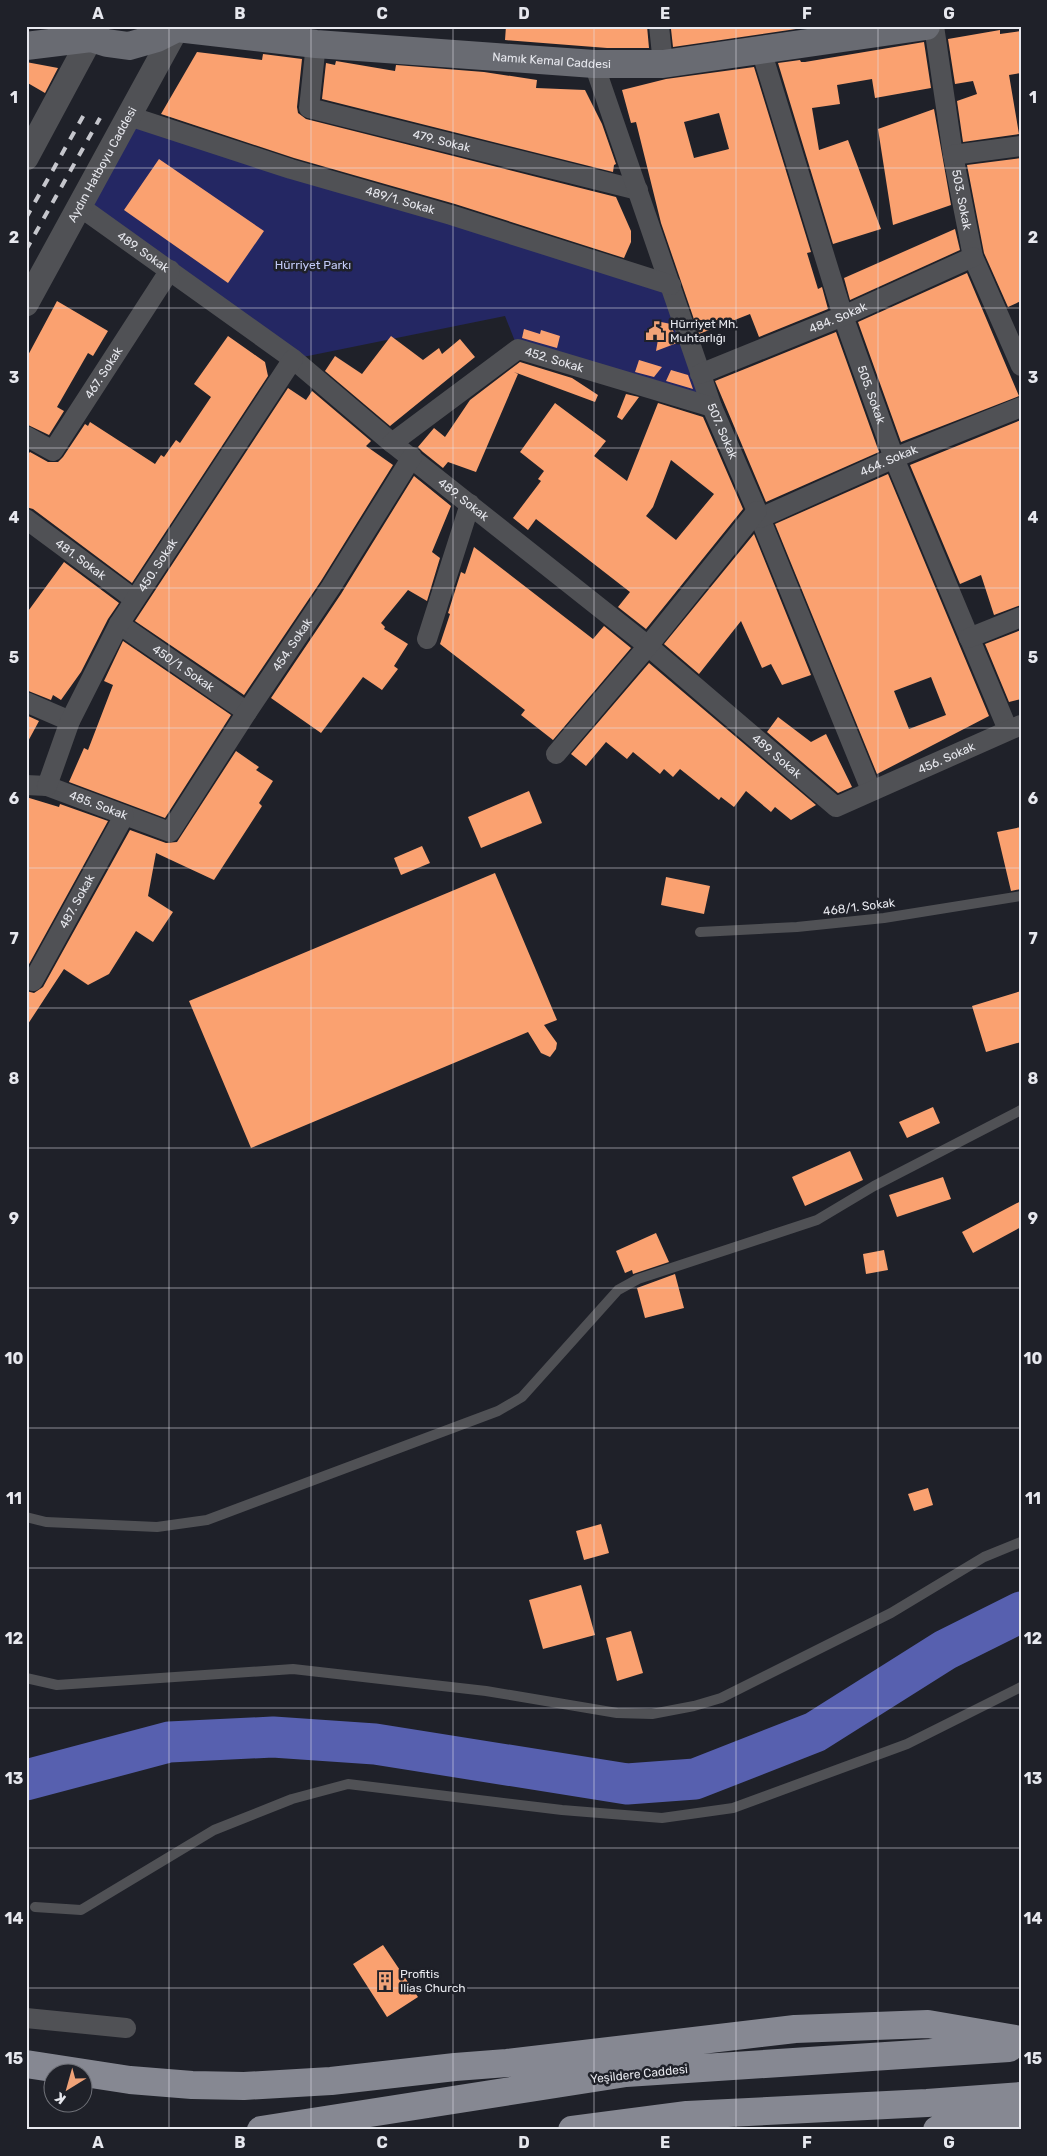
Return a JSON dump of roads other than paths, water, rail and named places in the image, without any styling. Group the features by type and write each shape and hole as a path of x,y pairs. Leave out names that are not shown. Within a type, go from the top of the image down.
{"highway":[{"path":"26,2064 130,2080 192,2085 244,2086 331,2082 804,2029 928,2024 1021,2040"},
{"name":"Yeşildere Caddesi","path":"261,2130 626,2073 1021,2048"},
{"path":"572,2130 687,2115 927,2103 1021,2096"},
{"path":"937,2130 1015,2123"}],"main road":[{"name":"Namık Kemal Caddesi","path":"176,27 316,44 594,64 663,64 926,26"},
{"path":"26,46 98,30 107,43 129,46 157,38 176,27"}],"street":[{"path":"660,26 663,64"},
{"name":"503. Sokak","path":"934,26 953,155 973,257 1021,366"},
{"name":"Aydın Hatboyu Caddesi","path":"26,304 176,27"},
{"path":"26,158 98,30"},
{"name":"479. Sokak","path":"316,44 309,108 638,190"},
{"name":"505. Sokak","path":"761,50 843,316 894,458 969,638 1014,727"},
{"name":"507. Sokak","path":"594,64 712,407 871,790"},
{"name":"489/1. Sokak","path":"129,116 291,169 451,215 671,285"},
{"path":"953,155 1021,146"},
{"name":"489. Sokak","path":"79,206 293,359 392,443 648,646 836,807"},
{"name":"484. Sokak","path":"700,374 843,316 973,257"},
{"name":"467. Sokak","path":"26,436 53,451 170,270"},
{"name":"452. Sokak","path":"392,443 518,349 712,407"},
{"name":"450. Sokak","path":"47,786 70,721 119,624 293,359"},
{"name":"464. Sokak","path":"758,514 1021,407"},
{"name":"454. Sokak","path":"170,832 246,712 331,588 412,457"},
{"path":"427,639 470,504"},
{"path":"556,754 758,514"},
{"name":"481. Sokak","path":"26,519 134,599"},
{"path":"969,638 1021,617"},
{"name":"450/1. Sokak","path":"119,624 246,712"},
{"path":"26,702 70,721"},
{"name":"456. Sokak","path":"836,807 1014,727"},
{"name":"485. Sokak","path":"26,785 47,786 170,832"},
{"name":"487. Sokak","path":"26,977 33,981 124,816"},
{"path":"26,2018 126,2028"}],"lane":[{"name":"468/1. Sokak","path":"700,932 797,927 884,918 1021,896"},
{"path":"26,1517 46,1522 157,1527 207,1520 498,1411 522,1397 618,1290 638,1279 817,1220 874,1186 1021,1110"},
{"path":"26,1678 57,1685 293,1669 486,1691 617,1713 652,1714 694,1706 720,1698 891,1613 984,1557 1021,1542"},
{"path":"35,1907 81,1910 214,1830 292,1800 348,1784 562,1810 662,1818 733,1808 907,1744 1021,1687"}],"waterway":[{"path":"26,1780 169,1742 273,1737 375,1744 627,1784 695,1779 815,1732 945,1650 1021,1612"}],"railway":[{"path":"26,218 86,111"},
{"path":"26,250 100,118"}],"place":[{"name":"Hürriyet Mh. Muhtarlığı","path":"655,331"},
{"name":"Profitis Ilias Church","path":"385,1981"}],"park label":[{"name":"Hürriyet Parkı","path":"313,265"}]}
